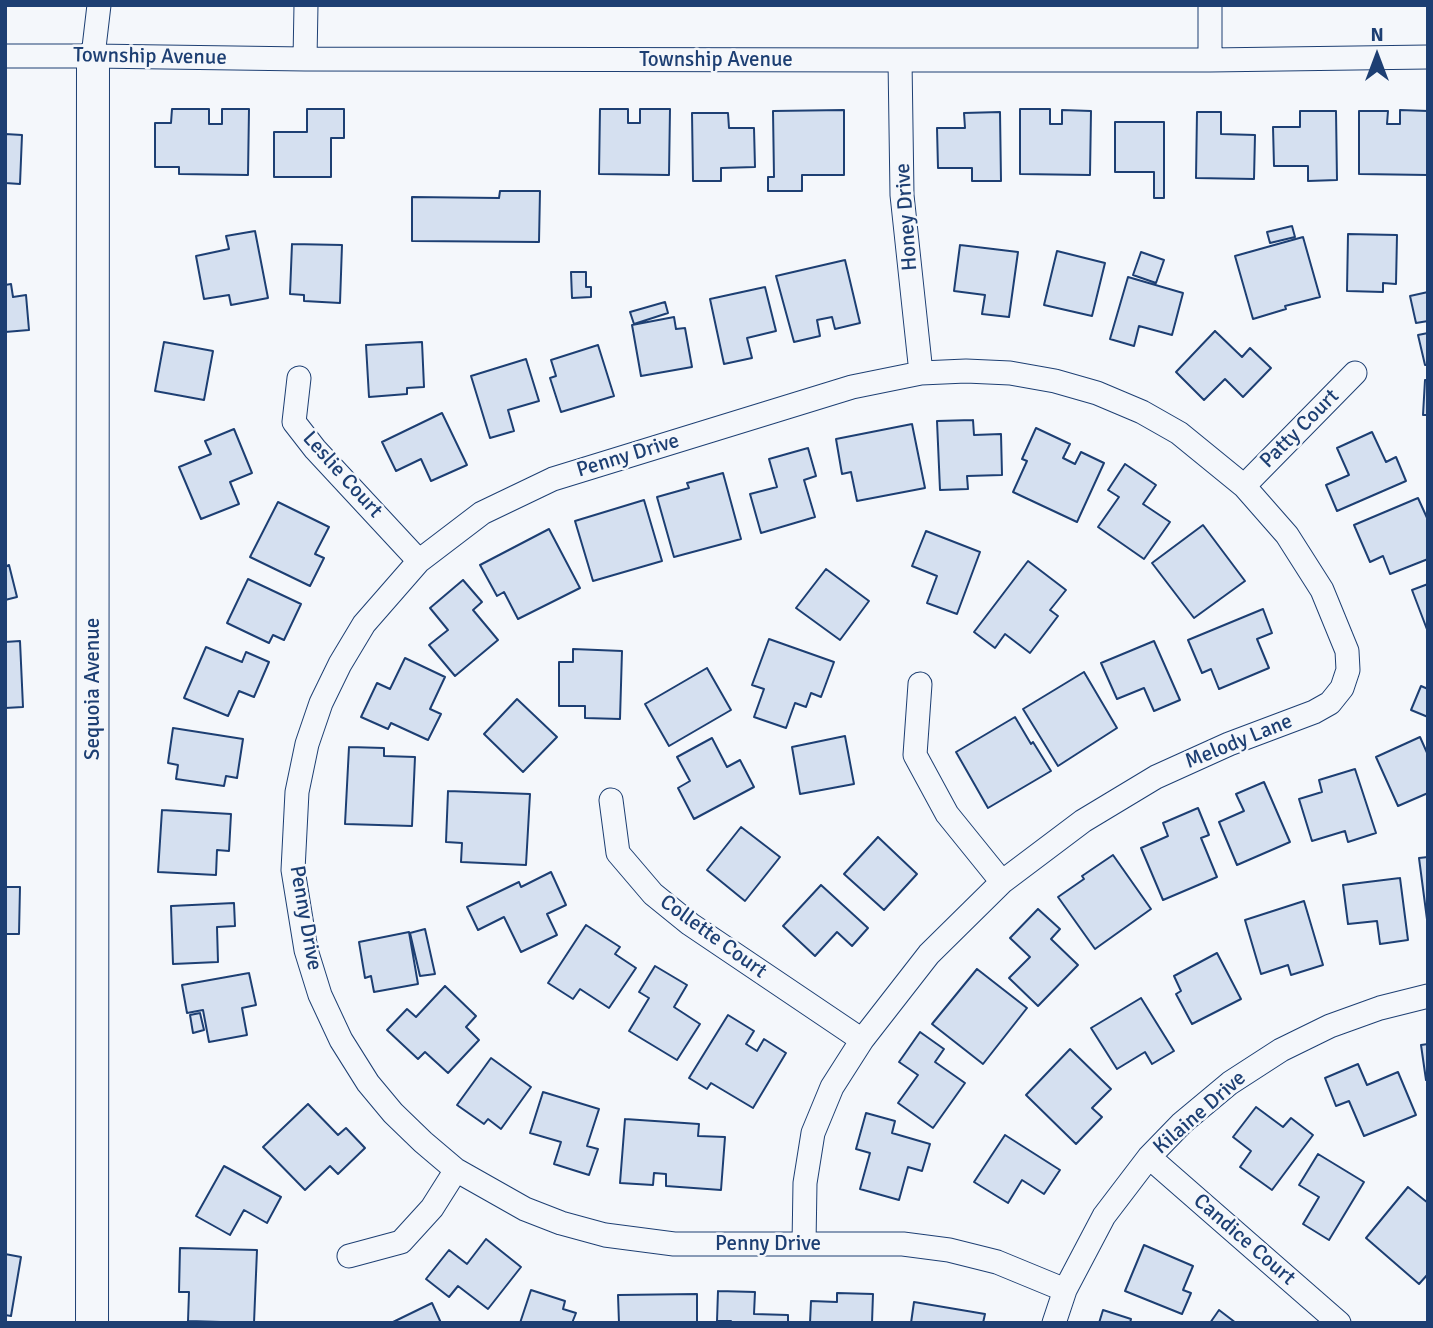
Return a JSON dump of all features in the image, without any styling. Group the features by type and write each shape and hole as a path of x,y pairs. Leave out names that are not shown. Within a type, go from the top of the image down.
{"street":[{"path":"93,56 99,5"},
{"path":"305,59 306,5"},
{"path":"1210,5 1210,60"},
{"name":"Township Avenue","path":"5,56 900,60 1428,57"},
{"name":"Sequoia Avenue","path":"92,1323 93,56"},
{"name":"Honey Drive","path":"900,60 902,195 921,373"},
{"name":"Melody Lane","path":"804,1244 805,1183 813,1133 832,1087 862,1040 929,954 1002,882 1083,821 1156,777 1330,703 1342,688 1348,670 1347,651 1322,590 1287,535 1244,486 1179,433 1142,412 1097,393 1055,381 1010,373 921,373"},
{"name":"Penny Drive","path":"921,373 852,387 554,479 482,513 419,561 364,624 321,703 307,744 297,792 293,870 306,950 320,995 341,1040 369,1083 393,1113 456,1170 525,1209 561,1223 605,1235 674,1244 903,1244 949,1250 997,1262 1065,1290"},
{"name":"Patty Court","path":"1244,486 1356,373"},
{"name":"Leslie Court","path":"299,378 294,422 315,449 419,561"},
{"path":"920,684 915,755 947,814 1002,882"},
{"name":"Collette Court","path":"611,800 618,853 653,894 690,923 862,1040"},
{"name":"Kilaine Drive","path":"1054,1323 1065,1290 1104,1216 1149,1157 1182,1123 1230,1083 1281,1050 1343,1021 1428,996"},
{"name":"Candice Court","path":"1149,1157 1339,1323"},
{"path":"349,1256 401,1242 432,1208 456,1170"}],"building":[{"path":"172,109 209,109 209,124 222,124 222,109 249,109 248,175 179,174 179,167 155,167 155,123 171,123"},
{"path":"307,109 344,109 344,138 331,138 331,177 274,177 274,132 307,132"},
{"path":"600,109 628,109 628,123 640,123 640,109 670,109 669,175 599,174"},
{"path":"1020,109 1050,109 1050,124 1062,124 1062,110 1091,111 1090,175 1020,174"},
{"path":"844,110 844,175 802,175 802,191 768,191 768,177 774,177 773,111"},
{"path":"1400,110 1428,111 1428,175 1359,174 1359,111 1388,111 1387,124 1400,124"},
{"path":"1300,111 1336,111 1337,180 1308,181 1308,166 1274,166 1273,127 1300,127"},
{"path":"1000,112 1001,181 972,181 972,168 938,168 937,128 965,128 964,113"},
{"path":"1197,112 1221,112 1221,134 1255,135 1254,179 1196,178"},
{"path":"692,113 728,113 729,128 754,128 755,167 721,168 721,181 693,181"},
{"path":"1115,122 1164,122 1164,198 1154,198 1154,172 1115,172"},
{"path":"5,134 22,135 20,184 5,183"},
{"path":"500,191 540,191 539,242 412,241 412,197 499,198"},
{"path":"1292,226 1295,237 1270,243 1267,232"},
{"path":"255,231 268,298 231,305 229,295 204,299 196,256 229,249 226,236"},
{"path":"1348,234 1397,235 1396,284 1383,283 1383,292 1347,291"},
{"path":"1303,237 1320,297 1285,306 1286,309 1253,319 1235,256"},
{"path":"292,244 342,245 340,303 304,301 304,295 290,294"},
{"path":"960,245 1018,252 1009,317 982,314 985,295 954,291"},
{"path":"1057,251 1105,263 1092,316 1044,305"},
{"path":"1141,252 1164,260 1156,283 1133,275"},
{"path":"845,260 860,323 835,329 832,317 817,320 820,336 794,342 776,276"},
{"path":"571,272 586,272 586,287 591,287 591,297 572,298"},
{"path":"1128,277 1183,293 1172,335 1139,326 1134,346 1110,339"},
{"path":"11,284 13,297 26,295 29,330 5,332 5,285"},
{"path":"765,287 776,331 747,338 752,358 724,364 710,299"},
{"path":"1428,292 1428,321 1416,323 1410,296"},
{"path":"665,302 668,313 634,324 630,312"},
{"path":"674,317 676,329 685,328 692,367 641,376 632,325"},
{"path":"1215,331 1242,357 1250,348 1271,368 1243,397 1225,379 1204,400 1176,372"},
{"path":"1428,333 1428,365 1425,365 1418,335"},
{"path":"164,342 213,351 204,400 155,391"},
{"path":"422,342 424,387 407,388 407,394 369,397 366,345"},
{"path":"598,345 614,396 561,412 550,378 556,376 551,360"},
{"path":"526,359 539,401 508,410 514,431 490,438 471,376"},
{"path":"1425,380 1428,380 1428,415 1423,415"},
{"path":"442,413 467,465 431,481 421,459 396,471 382,442"},
{"path":"973,420 974,435 1001,434 1002,475 967,476 968,489 940,490 937,421"},
{"path":"912,424 925,488 857,501 851,472 842,474 836,439"},
{"path":"1036,428 1070,444 1063,458 1075,464 1081,452 1104,463 1077,522 1013,492 1027,461 1022,459"},
{"path":"234,429 252,473 230,482 239,504 201,519 179,467 211,454 205,441"},
{"path":"1372,432 1386,462 1396,457 1406,481 1337,511 1326,485 1349,475 1337,448"},
{"path":"808,448 816,476 804,480 815,517 761,533 750,494 777,487 769,459"},
{"path":"1125,464 1156,485 1143,504 1170,522 1144,559 1098,527 1119,497 1108,490"},
{"path":"723,473 741,539 674,557 657,497 689,488 687,483"},
{"path":"1418,498 1428,520 1428,559 1390,574 1383,556 1370,562 1354,525"},
{"path":"644,500 662,561 593,581 575,521"},
{"path":"278,502 329,527 315,554 324,558 310,586 250,557"},
{"path":"1203,525 1245,581 1194,618 1152,563"},
{"path":"549,529 580,588 518,619 504,592 497,596 480,565"},
{"path":"926,531 980,552 957,614 927,603 937,576 912,566"},
{"path":"1028,561 1066,590 1050,610 1058,616 1030,653 1005,634 995,648 974,632"},
{"path":"9,565 17,597 5,600 5,567"},
{"path":"826,569 869,601 840,640 796,608"},
{"path":"248,579 301,604 284,640 273,635 269,643 227,623"},
{"path":"463,580 482,602 473,610 498,640 455,676 429,645 448,630 430,608"},
{"path":"1428,584 1428,632 1412,590"},
{"path":"1263,609 1272,633 1257,639 1269,668 1219,689 1211,669 1202,673 1188,640"},
{"path":"769,639 834,662 821,697 811,693 806,707 795,703 786,728 754,717 764,689 752,685"},
{"path":"20,641 23,707 5,708 5,642"},
{"path":"1154,641 1180,700 1154,711 1144,688 1117,699 1101,663"},
{"path":"206,647 242,662 246,652 269,662 254,697 239,691 228,716 184,698"},
{"path":"573,649 622,651 620,719 585,718 585,706 559,706 559,662 573,662"},
{"path":"405,658 445,677 430,709 441,714 428,740 391,723 388,729 361,717 377,683 390,689"},
{"path":"707,668 731,710 669,746 645,704"},
{"path":"1084,672 1117,728 1058,766 1023,709"},
{"path":"1421,686 1428,689 1428,717 1411,710"},
{"path":"517,699 557,737 523,772 484,734"},
{"path":"1015,717 1051,771 988,808 956,752"},
{"path":"173,728 243,739 237,778 226,776 224,786 176,779 178,765 168,763"},
{"path":"845,736 854,784 800,794 792,747"},
{"path":"1420,737 1428,755 1428,793 1398,806 1376,757"},
{"path":"712,738 727,767 740,760 754,787 694,819 678,788 690,781 677,757"},
{"path":"349,747 384,748 384,756 415,757 412,826 345,824"},
{"path":"1355,769 1376,833 1348,842 1345,831 1312,841 1299,799 1322,792 1319,780"},
{"path":"1264,782 1290,842 1237,865 1219,822 1244,811 1236,794"},
{"path":"448,791 530,794 526,865 461,862 462,843 446,842"},
{"path":"1198,808 1209,835 1201,838 1217,877 1163,900 1141,848 1168,836 1163,823"},
{"path":"162,810 231,814 229,851 217,850 216,875 158,872"},
{"path":"741,827 780,857 745,901 707,870"},
{"path":"878,837 917,874 884,910 844,874"},
{"path":"1113,855 1151,909 1095,949 1058,897 1084,879 1082,876"},
{"path":"1428,857 1428,927 1419,858"},
{"path":"551,872 566,905 547,914 557,935 521,952 504,917 478,930 467,907 519,882 521,887"},
{"path":"1400,878 1408,940 1380,944 1377,921 1348,924 1343,885"},
{"path":"821,885 868,928 852,946 837,932 815,956 783,926"},
{"path":"5,887 20,887 19,934 5,934"},
{"path":"1304,901 1323,965 1291,975 1288,965 1261,974 1245,920"},
{"path":"234,903 235,926 217,927 218,962 173,964 171,906"},
{"path":"1038,909 1060,929 1051,939 1078,965 1038,1006 1009,978 1030,957 1010,938"},
{"path":"586,925 620,947 615,954 636,968 609,1008 580,989 573,999 548,983"},
{"path":"425,929 435,974 420,976 410,933"},
{"path":"409,932 418,984 374,992 371,976 365,978 359,942"},
{"path":"1217,953 1241,999 1192,1024 1176,994 1181,991 1174,976"},
{"path":"655,966 687,985 674,1007 700,1024 677,1060 629,1031 649,998 639,992"},
{"path":"977,969 1027,1008 983,1064 932,1024"},
{"path":"249,973 256,1005 242,1008 247,1035 209,1042 203,1010 187,1013 182,985"},
{"path":"445,986 476,1016 466,1027 479,1040 448,1073 425,1052 418,1059 387,1030 407,1009 416,1017"},
{"path":"1141,998 1174,1051 1152,1064 1145,1052 1117,1069 1091,1028"},
{"path":"200,1013 204,1030 193,1033 190,1015"},
{"path":"728,1015 754,1031 746,1044 757,1051 764,1039 786,1053 753,1108 711,1083 707,1089 689,1078"},
{"path":"920,1032 944,1049 935,1062 965,1083 933,1128 898,1103 918,1075 899,1062"},
{"path":"1428,1044 1428,1079 1426,1080 1421,1045"},
{"path":"1070,1049 1111,1089 1092,1108 1102,1117 1076,1144 1026,1095"},
{"path":"491,1058 531,1087 501,1129 488,1119 484,1124 457,1105"},
{"path":"1358,1064 1367,1085 1398,1072 1416,1115 1364,1136 1349,1101 1336,1106 1325,1078"},
{"path":"543,1092 599,1109 587,1146 598,1149 589,1175 554,1164 561,1142 530,1133"},
{"path":"308,1104 338,1135 346,1128 365,1148 338,1174 330,1166 305,1190 263,1147"},
{"path":"1256,1107 1283,1127 1291,1118 1313,1135 1272,1190 1240,1167 1251,1151 1233,1137"},
{"path":"866,1113 895,1121 892,1133 930,1144 922,1171 908,1167 899,1200 860,1189 870,1153 856,1149"},
{"path":"625,1119 699,1124 698,1136 725,1137 721,1190 666,1186 666,1174 654,1173 653,1185 620,1183"},
{"path":"1005,1135 1060,1170 1044,1194 1022,1180 1008,1203 974,1182"},
{"path":"1318,1154 1364,1182 1329,1240 1303,1224 1319,1197 1299,1185"},
{"path":"224,1166 281,1197 267,1223 244,1210 230,1235 196,1216"},
{"path":"1408,1187 1428,1203 1428,1274 1419,1284 1366,1238"},
{"path":"486,1239 521,1267 488,1309 458,1286 449,1297 426,1279 449,1250 467,1264"},
{"path":"1144,1245 1193,1266 1183,1290 1191,1293 1182,1314 1125,1291"},
{"path":"180,1248 257,1250 254,1323 188,1321 189,1292 179,1292"},
{"path":"5,1254 21,1257 11,1316 5,1315"},
{"path":"531,1290 565,1301 563,1309 576,1313 572,1323 520,1323"},
{"path":"718,1291 755,1292 754,1314 788,1315 788,1323 717,1321"},
{"path":"837,1293 873,1294 872,1323 810,1323 811,1301 837,1302"},
{"path":"697,1294 697,1323 619,1323 618,1295"},
{"path":"914,1302 985,1314 983,1323 911,1323"},
{"path":"432,1303 441,1323 391,1323"},
{"path":"1103,1310 1131,1319 1130,1323 1099,1323"},
{"path":"1219,1310 1236,1323 1210,1323"}]}
